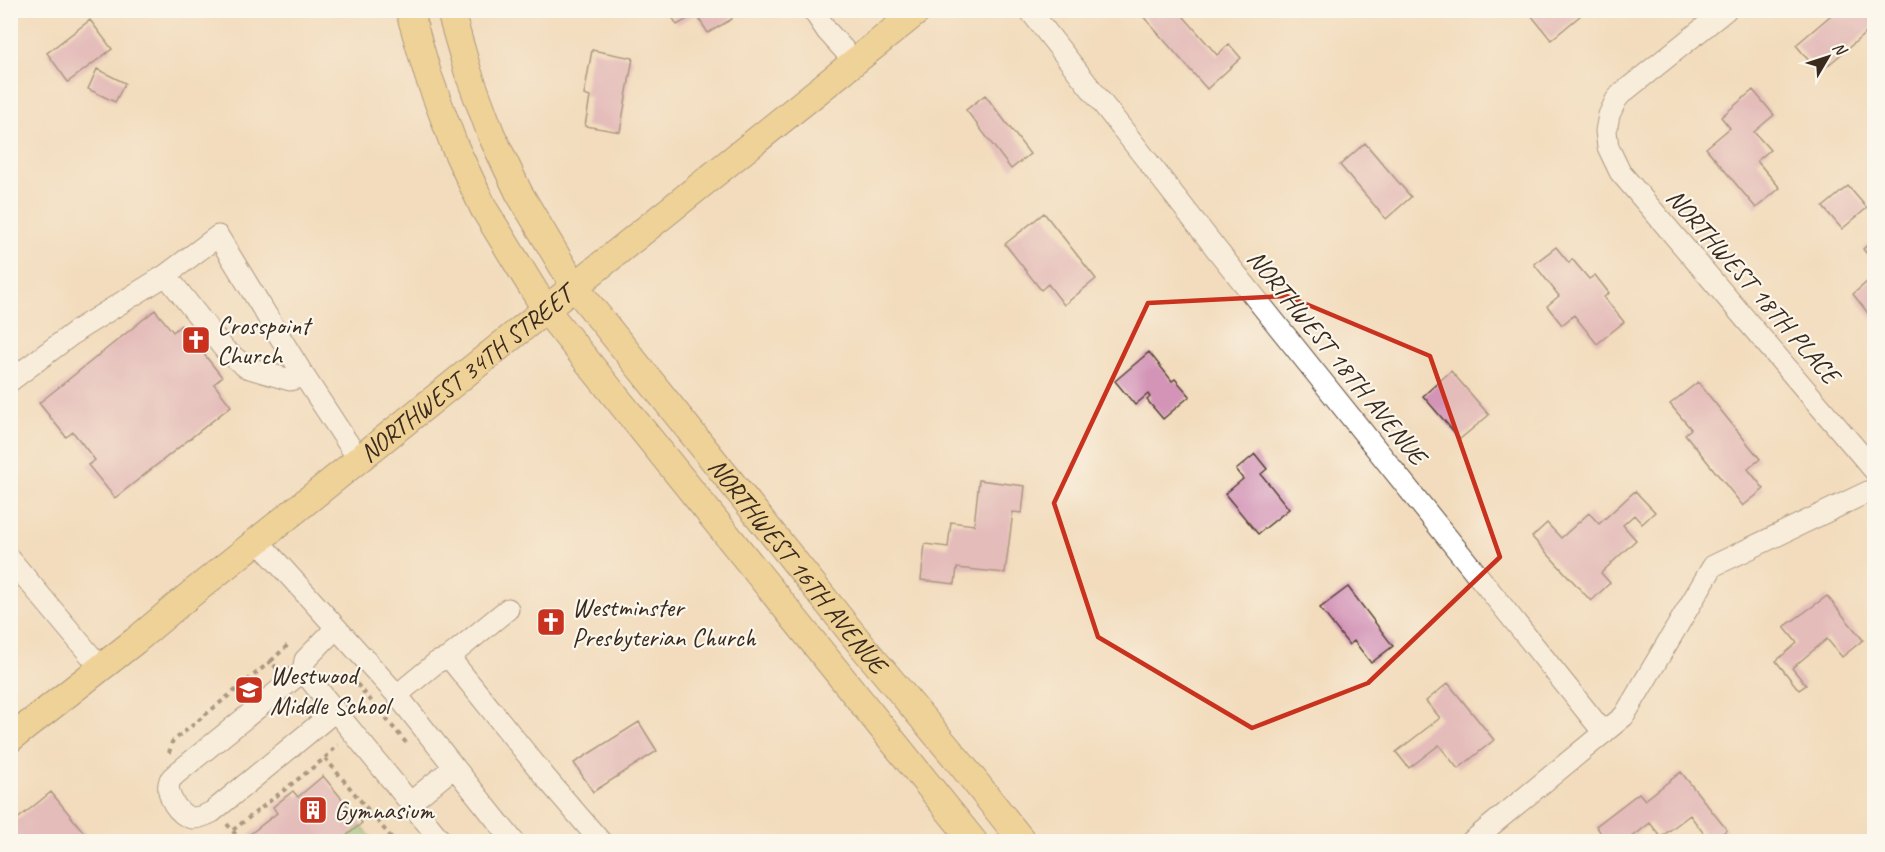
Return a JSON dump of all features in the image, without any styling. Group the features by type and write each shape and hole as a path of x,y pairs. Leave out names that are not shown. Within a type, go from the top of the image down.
{"main road":[{"name":"NORTHWEST 16TH AVENUE","path":"409,10 428,75 454,145 484,209 546,310 974,842"},
{"name":"NORTHWEST 16TH AVENUE","path":"450,10 468,72 491,134 519,194 575,287 863,647 1023,842"},
{"name":"NORTHWEST 34TH STREET","path":"10,739 919,10"},
{"path":"836,671 863,647"}],"street":[{"path":"813,10 827,31 855,62"},
{"name":"NORTHWEST 18TH PLACE","path":"1726,10 1621,94 1609,115 1606,131 1608,147 1617,169 1875,470"},
{"name":"NORTHWEST 18TH AVENUE","path":"1031,12 1224,259 1604,733"},
{"path":"10,381 79,329 166,275 218,236 359,460"},
{"path":"166,275 225,350 246,367 290,380 304,376"},
{"path":"1470,842 1624,716 1713,566 1875,489"},
{"path":"258,541 397,695 514,842"},
{"path":"10,558 101,668"},
{"path":"397,695 437,663 448,658 508,609"},
{"path":"335,711 212,812 193,818 177,808 169,790 170,781 177,772 303,671 306,660 336,628"},
{"path":"448,658 457,664 546,778 601,842"},
{"path":"303,671 442,842"},
{"path":"410,802 454,767"}],"path":[{"path":"271,661 293,641"},
{"path":"352,678 411,748"},
{"path":"233,831 325,758 395,842"},
{"path":"228,824 242,842"}],"highlighted area":[{"path":"1287,296 1430,356 1500,557 1368,683 1252,728 1098,637 1054,503 1148,303"}],"green space":[{"path":"361,826 374,841 343,841"}],"building":[{"path":"668,10 728,10 732,19 708,33 696,14 677,25"},
{"path":"1145,10 1178,10 1217,55 1229,44 1241,58 1207,89 1141,14"},
{"path":"1527,10 1587,10 1551,40"},
{"path":"1837,10 1868,10 1874,18 1874,26 1819,73 1796,45"},
{"path":"90,20 112,49 68,82 47,53"},
{"path":"592,50 633,58 620,132 585,126 590,97 584,95"},
{"path":"97,69 125,83 115,102 88,89"},
{"path":"1753,90 1774,115 1754,132 1770,150 1757,161 1780,188 1756,208 1706,148 1730,128 1721,117"},
{"path":"985,95 1030,154 1011,169 966,110"},
{"path":"1365,143 1411,197 1386,219 1340,165"},
{"path":"1848,186 1867,208 1842,229 1823,207"},
{"path":"1044,213 1096,279 1064,305 1048,284 1041,290 1005,244"},
{"path":"1874,239 1874,262 1863,249"},
{"path":"1556,247 1569,263 1572,259 1589,279 1595,275 1609,293 1604,297 1624,322 1597,344 1574,315 1562,325 1547,306 1559,296 1534,264"},
{"path":"1874,276 1874,321 1853,294"},
{"path":"155,310 173,332 181,325 222,377 214,384 231,406 115,498 88,465 95,460 73,432 66,437 39,403"},
{"path":"1149,352 1172,381 1175,379 1190,396 1163,419 1147,400 1150,397 1148,394 1135,405 1115,381"},
{"path":"1451,371 1489,415 1460,439 1423,396"},
{"path":"1698,382 1760,459 1748,469 1764,489 1743,506 1685,434 1691,429 1670,404"},
{"path":"1255,454 1267,469 1261,474 1289,509 1258,534 1225,494 1243,479 1236,470"},
{"path":"979,480 1025,486 1022,513 1013,512 1005,573 957,568 955,584 921,580 925,544 948,547 951,522 974,525"},
{"path":"1635,491 1655,512 1642,524 1634,515 1623,525 1636,540 1601,573 1610,583 1591,601 1532,537 1547,523 1561,538 1589,513 1599,524"},
{"path":"1348,587 1393,646 1371,663 1354,641 1349,645 1320,608"},
{"path":"1827,596 1863,640 1842,657 1827,639 1792,668 1806,685 1799,690 1776,661 1797,643 1784,627"},
{"path":"1448,683 1494,740 1458,769 1439,745 1409,768 1396,752 1440,718 1426,701"},
{"path":"639,722 657,751 593,792 574,763"},
{"path":"1681,772 1727,830 1710,842 1690,815 1661,837 1650,823 1626,842 1607,842 1596,826 1639,793 1645,800"},
{"name":"Gymnasium","path":"323,776 362,823 339,842 254,842 249,835 277,813 273,807 293,791 298,797"},
{"path":"51,792 86,835 78,842 10,842 10,825"}],"place":[{"name":"Crosspoint Church","path":"196,340"},
{"name":"Westminster Presbyterian Church","path":"551,622"},
{"name":"Westwood Middle School","path":"249,690"},
{"name":"Gymnasium","path":"313,810"}]}
